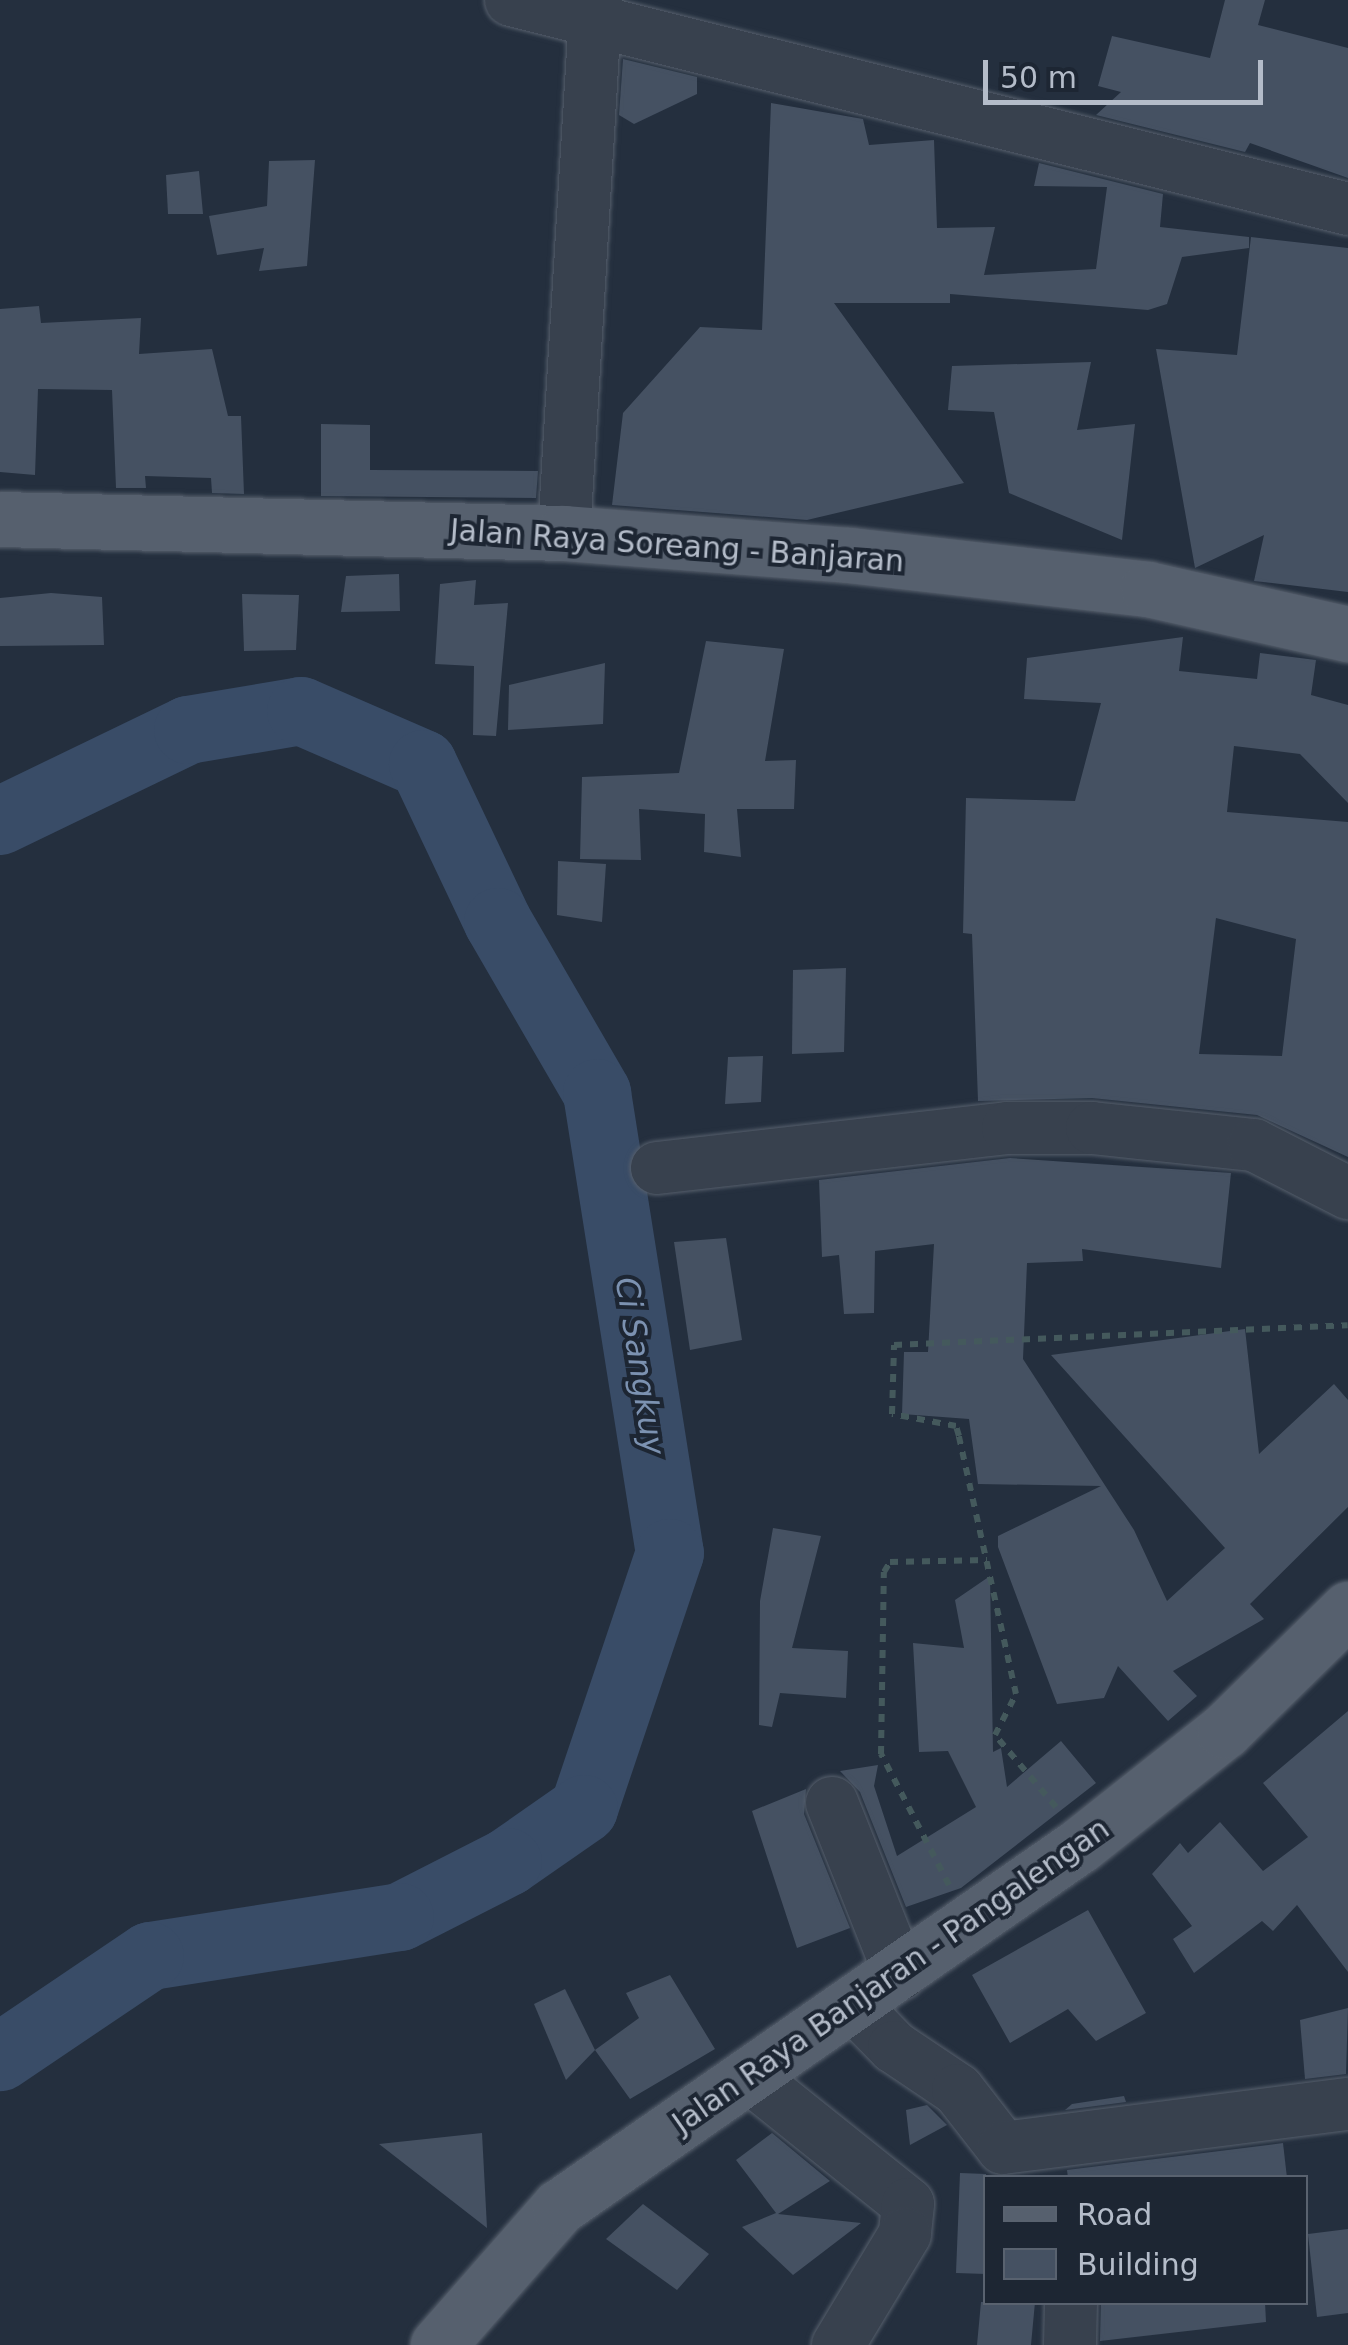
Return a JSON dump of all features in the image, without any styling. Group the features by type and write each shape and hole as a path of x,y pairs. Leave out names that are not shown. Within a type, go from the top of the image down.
{"main road":[{"name":"Jalan Raya Soreang - Banjaran","path":"0,518 564,533 1031,572 1348,634"},
{"name":"Jalan Raya Banjaran - Pangalengan","path":"438,2345 560,2207 855,2007 1084,1841 1224,1731 1345,1618"}],"street":[{"path":"511,0 595,10 1348,210"},
{"path":"564,533 595,10"},
{"path":"657,1168 1008,1128 1092,1128 1254,1145 1348,1192"},
{"path":"832,1802 900,1974"},
{"path":"855,2007 958,2090 1003,2148 1097,2158 1348,2104"},
{"path":"754,2076 908,2204 904,2234 838,2345"},
{"path":"1070,2345 1071,2305"}],"path":[{"path":"1084,1841 995,1735 1016,1694 956,1426 892,1414 902,1338 1035,1344 1266,1322 1348,1325"},
{"path":"970,1923 897,1795 880,1754 878,1710 890,1562 986,1560"}],"building":[{"path":"1225,0 1265,0 1258,25 1348,48 1348,178 1250,143 1245,152 1096,115 1121,92 1098,86 1112,36 1210,58"},
{"path":"623,59 697,77 697,94 634,124 619,115"},
{"path":"771,103 863,119 869,145 934,140 937,228 995,227 984,275 1096,269 1107,187 1034,186 1039,163 1163,194 1160,227 1249,237 1249,248 1182,257 1167,304 1148,310 950,294 950,303 834,303 964,483 807,520 612,505 623,413 700,327 762,330"},
{"path":"315,160 307,266 259,271 264,248 217,255 209,216 267,206 269,161"},
{"path":"199,171 203,214 168,214 166,175"},
{"path":"1251,237 1348,248 1348,592 1254,581 1264,535 1195,568 1156,349 1237,355"},
{"path":"39,306 41,323 141,318 139,354 212,349 228,416 241,416 244,494 212,493 211,478 145,476 146,488 116,488 112,390 38,389 35,475 0,472 0,309"},
{"path":"1091,362 1077,430 1135,424 1122,540 1009,493 994,412 948,410 952,366"},
{"path":"321,424 370,425 370,470 538,471 536,498 321,496"},
{"path":"399,574 400,611 341,612 346,576"},
{"path":"476,580 474,605 508,603 496,736 473,735 474,666 435,664 440,584"},
{"path":"51,593 102,597 104,645 0,646 0,598"},
{"path":"242,594 299,595 296,650 244,651"},
{"path":"1183,637 1179,671 1257,679 1260,653 1316,660 1311,695 1348,705 1348,803 1300,754 1234,746 1227,812 1348,822 1348,1157 1257,1115 1092,1098 978,1101 972,934 963,933 966,798 1075,801 1101,703 1024,699 1027,658","holes":["1216,918 1296,939 1282,1056 1199,1054"]},
{"path":"706,641 784,649 765,761 796,760 794,809 737,809 741,857 704,852 705,814 639,809 641,860 580,859 582,777 679,773"},
{"path":"605,663 603,724 508,730 509,685"},
{"path":"558,861 606,864 602,922 557,915"},
{"path":"846,968 844,1052 792,1054 793,970"},
{"path":"763,1056 761,1102 725,1104 728,1057"},
{"path":"1010,1158 1231,1173 1221,1268 1082,1249 1083,1261 1027,1263 1023,1359 1134,1530 1167,1601 1225,1548 1051,1355 1245,1329 1259,1454 1334,1384 1348,1400 1348,1507 1250,1604 1264,1619 1173,1671 1197,1696 1168,1721 1118,1666 1104,1698 1057,1704 998,1547 998,1536 1101,1486 978,1484 969,1419 902,1414 904,1352 928,1352 934,1244 875,1251 874,1313 844,1314 839,1255 822,1257 819,1180"},
{"path":"726,1238 742,1340 690,1350 674,1242"},
{"path":"773,1528 821,1536 792,1648 848,1651 846,1698 780,1693 772,1727 759,1725 760,1601"},
{"path":"990,1576 993,1752 1001,1748 1007,1787 1061,1741 1096,1783 961,1888 906,1907 860,1792 840,1771 878,1765 874,1786 897,1856 976,1807 948,1751 919,1752 913,1643 964,1648 955,1600"},
{"path":"1348,1711 1348,1972 1297,1905 1273,1931 1262,1921 1194,1973 1173,1939 1192,1926 1152,1874 1180,1843 1188,1853 1220,1822 1263,1871 1308,1837 1263,1783"},
{"path":"806,1789 804,1814 850,1928 797,1948 752,1811"},
{"path":"1088,1910 1146,2013 1096,2041 1068,2009 1010,2043 972,1975"},
{"path":"670,1975 715,2049 630,2099 595,2050 639,2018 626,1993"},
{"path":"565,1989 595,2050 566,2080 534,2004"},
{"path":"1348,2008 1346,2074 1305,2079 1300,2020"},
{"path":"1124,2096 1126,2102 1065,2110 1072,2104"},
{"path":"927,2105 947,2125 910,2145 906,2110"},
{"path":"482,2133 487,2228 379,2144"},
{"path":"772,2133 830,2181 778,2214 861,2223 793,2275 742,2227 776,2213 736,2160"},
{"path":"1283,2143 1287,2175 1068,2175 1067,2170"},
{"path":"960,2173 986,2174 983,2274 956,2273"},
{"path":"643,2204 709,2254 677,2290 606,2239"},
{"path":"1348,2229 1348,2313 1317,2317 1308,2234"},
{"path":"981,2302 1035,2305 1031,2345 977,2345"},
{"path":"1101,2305 1265,2305 1266,2322 1100,2341"}],"waterway":[{"name":"Ci Sangkuy","path":"0,821 188,730 301,711 423,764 498,922 597,1093 670,1553 584,1809 508,1862 400,1917 150,1956 0,2057"}]}
